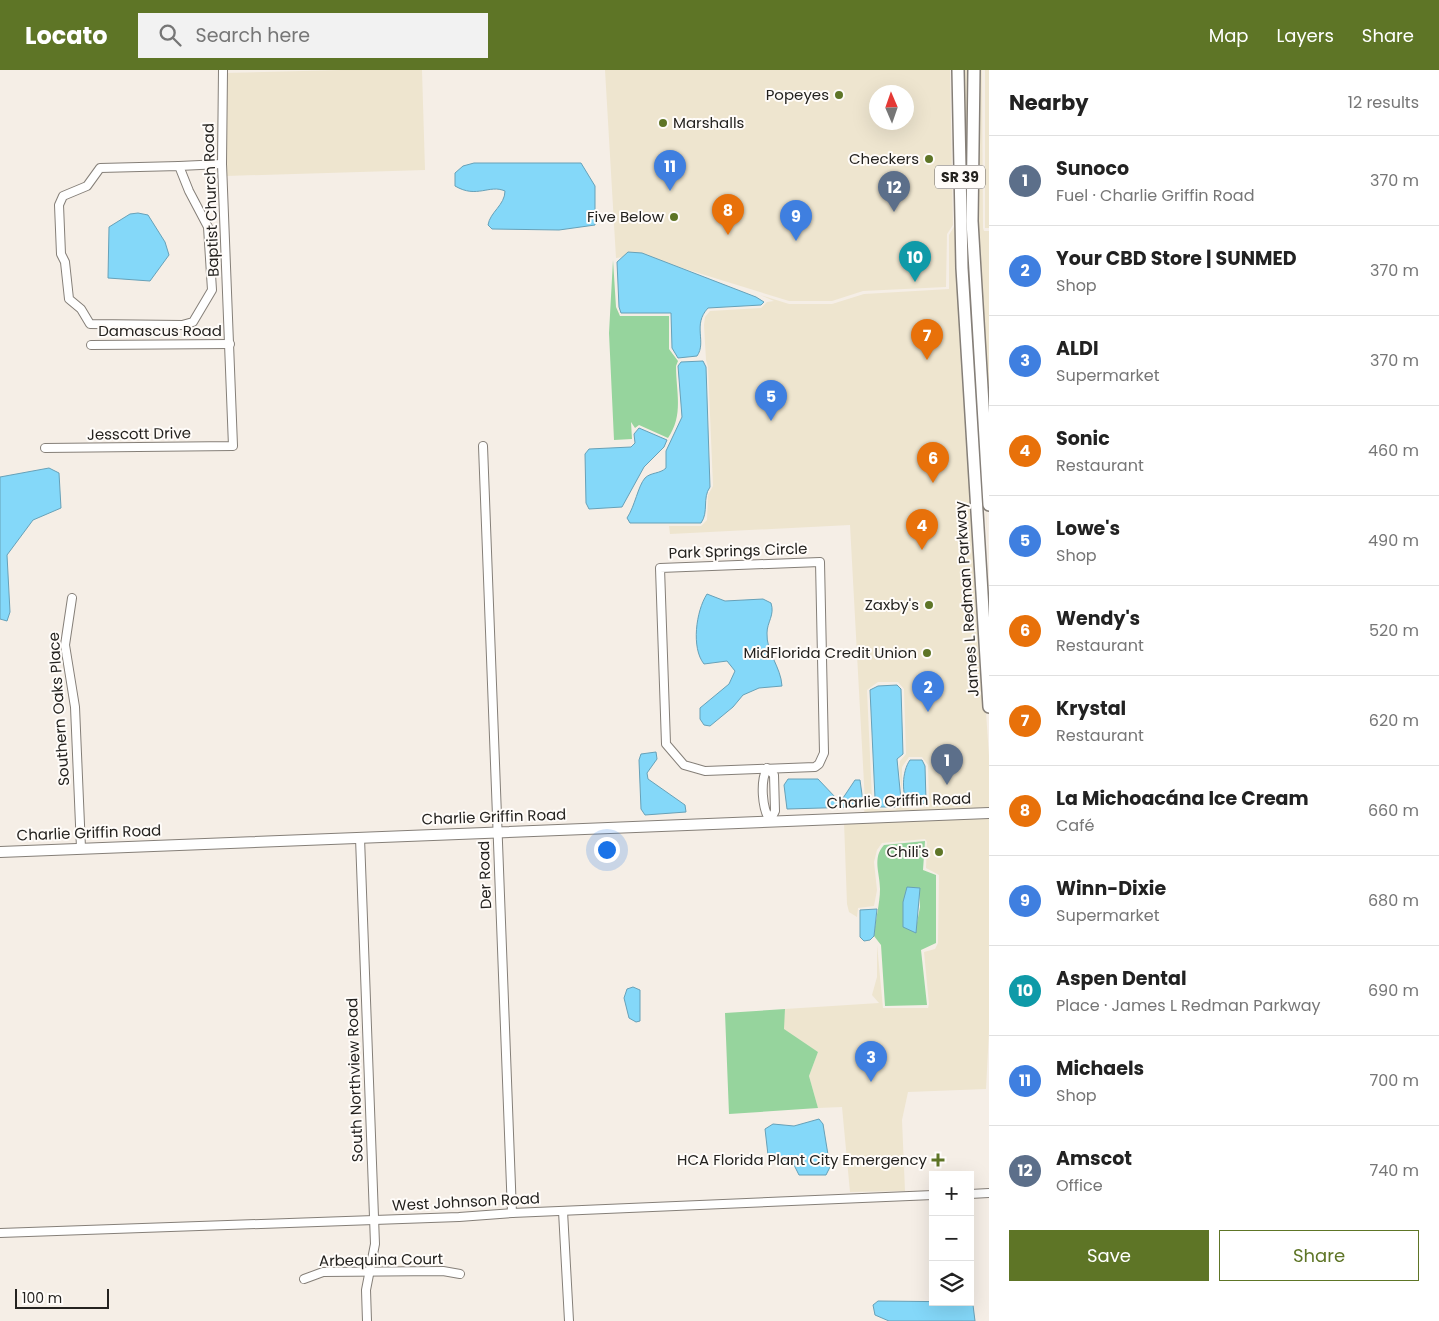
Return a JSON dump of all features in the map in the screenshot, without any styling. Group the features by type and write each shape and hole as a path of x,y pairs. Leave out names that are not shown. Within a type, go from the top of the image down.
{"main road":[{"name":"James L Redman Parkway","path":"958,70 962,268 975,491 984,570 989,707"},
{"name":"James L Redman Parkway","path":"974,70 973,202 989,505"},
{"path":"959,140 965,155 966,192 973,202"},
{"path":"960,199 966,210 969,262 976,287"},
{"path":"984,570 988,582 989,605"}],"street":[{"name":"Baptist Church Road","path":"223,70 222,164 230,330 233,446"},
{"path":"179,166 189,191 208,227 212,290 193,322 182,325 90,324 81,309 69,299 65,262 61,254 59,205 63,196 87,186 100,168 222,164"},
{"name":"Damascus Road","path":"91,345 230,344"},
{"name":"Jesscott Drive","path":"45,448 233,446"},
{"name":"Der Road","path":"483,446 512,1213"},
{"name":"Park Springs Circle","path":"820,562 819,592 824,752 819,764 815,767 767,768 705,771 684,765 666,744 660,568 820,562"},
{"name":"Southern Oaks Place","path":"72,598 65,645 75,707 81,848"},
{"path":"767,768 763,776 765,812 770,821"},
{"name":"Charlie Griffin Road","path":"0,852 989,813"},
{"name":"South Northview Road","path":"360,838 375,1244 366,1290 367,1321"},
{"path":"974,1194 989,1193"},
{"name":"West Johnson Road","path":"0,1233 374,1220 563,1210 929,1195"},
{"path":"563,1210 569,1321"},
{"name":"Arbequina Court","path":"304,1279 323,1272 370,1270 396,1273 443,1271 460,1274"}],"shaded area":[{"path":"422,70 425,170 226,176 224,73"},
{"path":"605,70 950,70 953,225 947,234 946,287 863,291 832,301 789,301 640,255 616,258"},
{"path":"952,70 955,70 977,580 989,756 989,810 864,814 865,802 850,525 670,534 669,526 701,526 707,520 708,495 713,486 708,367 704,325 705,317 710,311 761,308 767,302 774,301 760,295 789,304 832,304 864,294 949,289 949,235 955,225","holes":["878,682 898,682 904,689 906,754 900,761 899,768 902,792 902,767 909,757 922,757 928,765 929,801 923,808 910,809 903,802 895,810 875,809 872,799 867,690"]},
{"path":"961,70 970,70 968,154 962,140"},
{"path":"977,70 982,70 983,228 984,231 989,231 989,458 979,287"},
{"path":"985,70 989,70 989,228 985,228"},
{"path":"966,262 973,288 989,560 985,504 978,490"},
{"path":"989,817 989,1031 986,1089 908,1092 902,1120 905,1191 850,1192 842,1107 818,1108 809,1076 818,1052 783,1029 785,1009 879,1003 872,995 877,977 877,945 883,1008 928,1008 924,952 935,949 938,943 939,875 926,868 927,842 925,839 882,843 877,850 874,862 877,890 874,906 858,908 857,917 849,912 847,904 844,822"}],"green space":[{"path":"613,260 616,307 620,316 669,316 669,349 678,361 676,366 678,412 668,438 639,425 635,428 631,422 632,439 614,440 609,333"},
{"path":"925,841 923,870 936,875 936,943 921,950 927,1005 885,1006 881,945 874,936 880,895 877,860 880,850 884,845","holes":["907,888 919,888 920,907 915,933"]},
{"path":"785,1009 784,1029 818,1052 809,1076 818,1108 729,1114 725,1013"}],"water":[{"path":"474,163 581,163 595,186 595,225 559,230 492,229 488,225 489,220 503,200 505,191 494,189 470,191 455,186 455,173 463,166"},
{"path":"130,214 148,215 165,242 169,255 150,281 108,278 109,227"},
{"path":"628,252 642,253 756,297 764,302 761,305 708,308 703,314 701,321 701,345 697,356 678,358 672,348 671,313 621,313 619,307 617,262"},
{"path":"703,361 706,367 710,487 706,496 703,519 701,523 630,523 627,518 645,478 666,468 666,451 682,417 678,366 681,362"},
{"path":"639,428 667,440 664,447 644,467 622,507 589,509 586,503 585,454 589,449 631,447 635,443 634,434"},
{"path":"49,468 59,473 61,508 33,520 7,555 10,612 7,621 0,619 0,477"},
{"path":"707,594 725,601 763,599 771,603 772,611 767,629 767,640 782,686 759,688 743,695 733,707 710,726 704,725 700,719 700,708 729,684 735,671 727,661 704,664 697,649 696,629 700,610"},
{"path":"897,685 901,689 903,754 897,759 901,800 895,807 878,807 875,798 870,690 878,686"},
{"path":"656,752 657,759 647,773 648,779 685,805 686,812 645,815 641,809 639,760 641,754"},
{"path":"910,760 922,760 925,766 926,801 922,805 909,805 906,801 904,776"},
{"path":"788,779 818,779 836,798 843,798 855,780 860,780 863,802 857,807 787,809 784,785"},
{"path":"907,887 920,888 916,933 903,927 903,902"},
{"path":"877,909 874,936 870,940 864,941 860,937 860,910"},
{"path":"633,987 640,990 640,1021 636,1022 629,1018 624,998 627,989"},
{"path":"819,1119 823,1124 830,1167 826,1175 799,1175 792,1161 774,1160 768,1155 765,1129 773,1124 794,1126"},
{"path":"878,1301 929,1302 929,1306 973,1306 975,1321 889,1321 875,1315 873,1305"}],"place":[{"name":"Popeyes","path":"839,95"},
{"name":"Marshalls","path":"663,123"},
{"name":"Checkers","path":"929,159"},
{"name":"Michaels","path":"670,191"},
{"name":"Amscot","path":"894,212"},
{"name":"Five Below","path":"674,217"},
{"name":"La Michoacána Ice Cream","path":"728,235"},
{"name":"Winn-Dixie","path":"796,241"},
{"name":"Aspen Dental","path":"915,282"},
{"name":"Krystal","path":"927,360"},
{"name":"Lowe's","path":"771,421"},
{"name":"Wendy's","path":"933,483"},
{"name":"Sonic","path":"922,550"},
{"name":"Zaxby's","path":"929,605"},
{"name":"MidFlorida Credit Union","path":"927,653"},
{"name":"Your CBD Store | SUNMED","path":"928,712"},
{"name":"Sunoco","path":"947,785"},
{"name":"Chili's","path":"939,852"},
{"name":"ALDI","path":"871,1082"},
{"name":"HCA Florida Plant City Emergency","path":"938,1160"}]}
